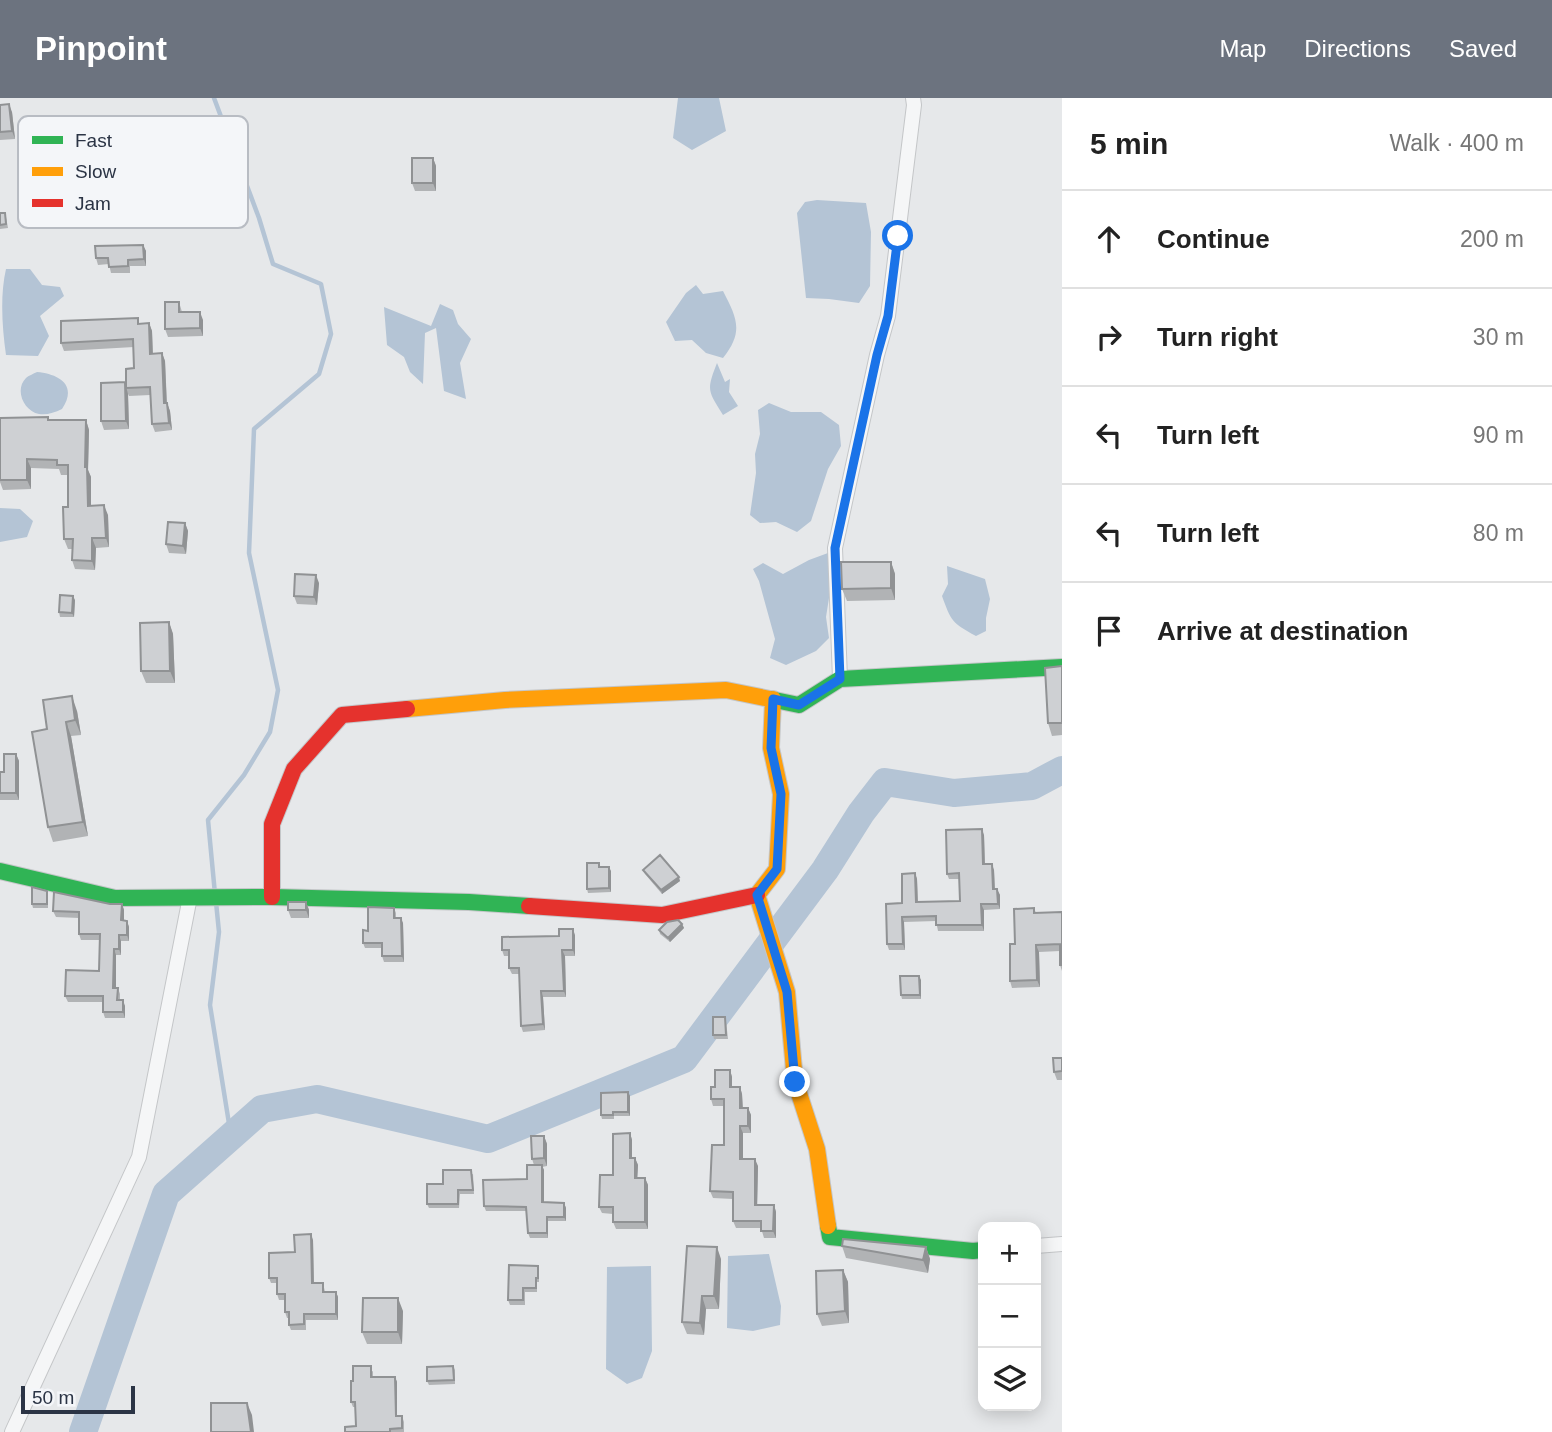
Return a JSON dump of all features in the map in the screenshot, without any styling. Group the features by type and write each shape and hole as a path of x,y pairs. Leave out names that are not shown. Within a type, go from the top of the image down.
{"street":[{"path":"840,679 835,548 888,316 913,98"},
{"path":"272,897 272,824 293,769 342,715 505,700 726,690 799,705 840,679 1062,667"},
{"path":"0,871 115,898 272,897 469,902 662,915 757,895 777,869 781,794 771,748 773,699"},
{"path":"757,895 787,992 795,1082 817,1149 830,1237 978,1250"},
{"path":"12,1432 139,1157 190,897"},
{"path":"1041,1246 1062,1244"}],"water":[{"path":"678,98 719,98 726,131 692,150 673,138"},
{"path":"817,200 866,203 871,232 870,286 859,303 806,298 797,213 805,202"},
{"path":"6,269 30,269 42,285 60,287 64,296 40,316 49,336 38,356 6,355 2,311"},
{"path":"696,285 703,294 723,291 735,317 734,340 723,358 706,353 692,340 675,341 666,322 686,293"},
{"path":"440,304 453,310 458,324 471,339 460,363 466,399 444,391 436,328 425,333 423,384 410,372 404,357 387,345 384,307 431,326"},
{"path":"717,363 725,382 730,379 729,392 738,406 723,415 710,390"},
{"path":"37,372 52,375 64,382 68,393 62,409 39,414 25,404 21,394 22,383"},
{"path":"769,403 791,412 821,412 839,425 841,446 828,469 811,521 797,532 776,522 760,523 750,515 756,473 755,454 760,434 758,410"},
{"path":"0,508 20,509 33,521 27,537 0,542"},
{"path":"828,553 832,579 826,617 829,638 816,651 786,665 770,658 775,639 759,581 753,569 763,563 783,574"},
{"path":"947,566 985,579 990,599 986,631 976,636 950,616 942,596 948,584"},
{"path":"769,1254 781,1306 780,1325 753,1331 727,1328 728,1256"},
{"path":"651,1266 652,1351 642,1378 627,1384 606,1369 607,1267"}],"building":[{"path":"9,104 12,131 0,132 0,105"},
{"path":"412,158 433,158 433,183 412,183"},
{"path":"0,213 5,213 6,224 0,225"},
{"path":"143,245 144,259 128,260 128,266 109,267 108,258 96,258 95,246"},
{"path":"165,302 179,302 179,312 200,312 200,328 165,329"},
{"path":"138,318 138,324 149,323 150,354 162,353 164,403 167,403 169,423 152,424 150,387 126,388 126,369 134,368 133,339 61,343 61,321"},
{"path":"125,382 126,421 101,421 101,383"},
{"path":"48,417 48,420 86,420 88,506 104,505 106,538 92,538 92,561 72,560 73,539 64,539 63,507 68,507 68,465 57,465 57,460 27,459 27,480 0,480 0,418"},
{"path":"168,522 185,523 183,546 166,544"},
{"path":"841,562 891,562 891,588 842,589"},
{"path":"295,574 316,575 314,597 294,596"},
{"path":"60,595 73,596 72,613 59,612"},
{"path":"169,622 170,671 141,671 140,623"},
{"path":"1062,666 1062,723 1048,723 1045,668"},
{"path":"72,696 75,720 66,722 83,822 48,827 32,732 47,729 43,700"},
{"path":"4,754 16,754 16,793 0,793 0,772 4,772"},
{"path":"982,829 983,864 992,864 993,889 997,889 998,904 981,904 982,925 936,925 936,916 902,917 903,944 887,944 886,904 902,903 902,874 915,873 916,902 960,901 959,873 947,874 946,830"},
{"path":"660,855 679,877 661,890 643,870"},
{"path":"587,863 599,863 599,867 609,867 609,888 587,889"},
{"path":"32,887 47,891 47,904 32,904"},
{"path":"54,892 122,904 121,920 127,921 127,935 119,935 119,949 114,949 113,988 118,988 117,1000 123,1000 123,1012 103,1012 103,996 65,996 66,970 99,971 100,934 79,934 79,912 53,911"},
{"path":"288,902 306,902 306,910 288,910"},
{"path":"368,907 394,908 394,918 401,918 402,956 382,956 382,943 363,943 363,930 368,931"},
{"path":"1034,908 1034,913 1062,912 1062,965 1060,944 1036,945 1037,980 1010,981 1010,944 1015,944 1014,909"},
{"path":"678,920 682,924 668,938 659,930 667,922"},
{"path":"559,929 573,929 573,950 562,950 564,991 541,991 543,1024 521,1026 519,968 509,968 509,950 502,950 502,937 559,936"},
{"path":"900,976 919,976 920,995 901,995"},
{"path":"713,1017 725,1017 726,1035 713,1035"},
{"path":"1053,1058 1062,1058 1062,1071 1054,1072"},
{"path":"715,1070 730,1070 730,1087 740,1087 740,1108 748,1108 748,1126 740,1126 740,1159 755,1159 755,1205 774,1205 773,1231 761,1231 761,1221 733,1221 733,1192 710,1191 712,1145 724,1145 724,1099 711,1099 711,1087 715,1087"},
{"path":"628,1092 628,1112 601,1115 601,1093"},
{"path":"630,1133 630,1158 635,1158 635,1178 645,1178 645,1222 613,1222 613,1207 599,1207 600,1175 613,1175 613,1134"},
{"path":"531,1136 544,1136 544,1158 532,1159"},
{"path":"527,1165 542,1165 542,1202 564,1203 564,1217 547,1217 547,1233 528,1233 526,1207 484,1206 483,1180 527,1179"},
{"path":"443,1170 471,1170 473,1190 458,1190 458,1204 427,1204 427,1184 443,1184"},
{"path":"311,1234 312,1283 323,1283 323,1292 336,1292 336,1314 304,1314 304,1324 289,1325 289,1312 285,1312 285,1294 277,1294 277,1278 269,1278 269,1253 295,1252 294,1235"},
{"path":"843,1239 926,1247 923,1260 842,1246"},
{"path":"687,1246 717,1247 714,1296 702,1296 700,1323 682,1322"},
{"path":"509,1265 538,1266 536,1288 523,1288 523,1300 508,1300"},
{"path":"843,1270 845,1311 817,1314 816,1271"},
{"path":"363,1298 398,1298 398,1332 362,1332"},
{"path":"353,1366 371,1366 371,1377 395,1377 396,1416 402,1416 402,1428 390,1429 390,1432 345,1432 345,1427 356,1426 355,1402 351,1402"},
{"path":"453,1366 454,1380 427,1381 427,1367"},
{"path":"211,1403 247,1403 251,1432 211,1432"}],"waterway":[{"path":"214,98 221,116"},
{"path":"215,894 208,820 244,775 270,732 278,690 249,553 254,429 319,374 331,334 321,284 273,264 248,189"},
{"path":"83,1432 166,1194 262,1109 317,1099 488,1139 684,1059 825,870 861,813 885,782 954,793 1032,786 1062,770"},
{"path":"216,902 219,932 210,1005 231,1136"}],"traffic: fast":[{"path":"770,699 799,705 840,679 1062,667"},
{"path":"0,871 115,898 272,897 529,906"},
{"path":"828,1226 830,1237 978,1250"}],"traffic: slow":[{"path":"407,709 505,700 726,690 770,699"},
{"path":"773,699 771,748 781,794 777,869 757,895 787,992 795,1081 817,1149 828,1226"}],"traffic: jam":[{"path":"272,897 272,824 294,769 342,715 407,709"},
{"path":"529,906 662,915 757,895"}],"route":[{"path":"795,1082 787,992 757,895 777,869 781,794 771,748 773,699 799,705 840,679 835,548 888,316 898,236"}]}
